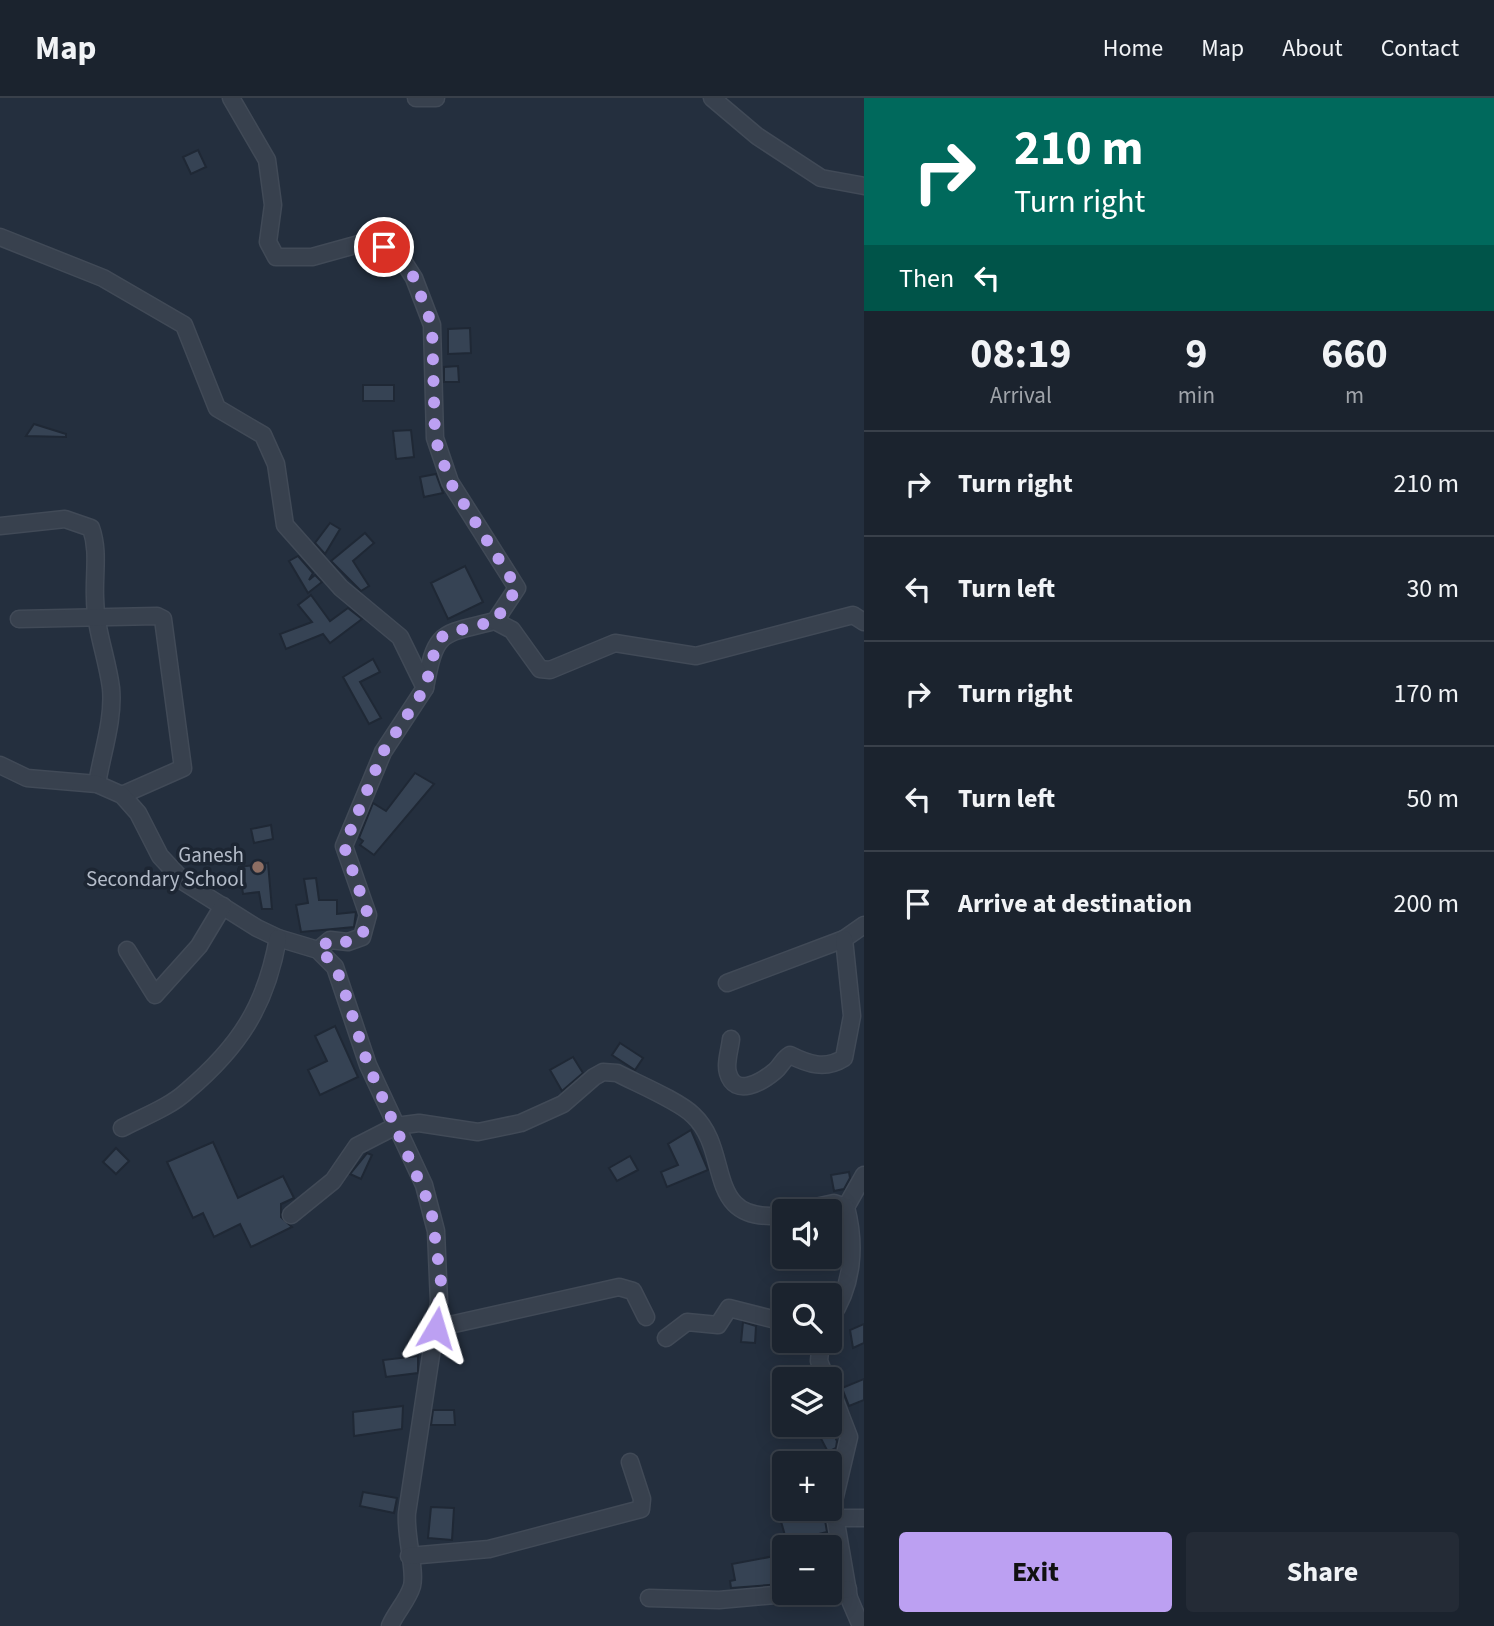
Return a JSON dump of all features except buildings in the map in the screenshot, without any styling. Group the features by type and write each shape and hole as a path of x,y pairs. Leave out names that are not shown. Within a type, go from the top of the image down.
{"street":[{"path":"232,98 267,160 273,205 268,242 276,257 312,257 370,241 398,253 414,278 432,325 435,438 450,482 517,588 495,621 445,634 437,642 425,688 383,752 344,846 368,915 362,936 348,942 330,940 318,950"},
{"path":"416,98 436,98"},
{"path":"712,98 757,136 821,178 864,186"},
{"path":"0,237 103,278 184,325 217,408 263,435 276,464 285,525 341,588 400,637 425,688"},
{"path":"0,526 65,519 91,528 97,544 96,615 111,688 110,720 97,784"},
{"path":"19,618 96,615 157,616 163,619 183,768 122,795"},
{"path":"495,621 512,630 540,669 550,670 615,643 696,656 853,615 864,622"},
{"path":"0,765 27,778 97,784 122,795 138,813 149,839 172,870 195,889 278,938 318,950 328,958 340,977 368,1065 424,1185 436,1231 441,1282 407,1513 412,1588 390,1626"},
{"path":"127,950 155,995 199,946 223,906"},
{"path":"727,983 844,939 864,925"},
{"path":"122,1128 186,1093 246,1030 271,977 278,938"},
{"path":"731,1039 727,1072 734,1084 741,1087 757,1083 777,1070 790,1055 810,1065 835,1064 844,1058 852,1016 844,939"},
{"path":"291,1215 333,1181 357,1146 396,1126 419,1123 478,1132 521,1123 563,1104 594,1076 603,1072 617,1073 693,1115 712,1148 729,1199 756,1216 772,1215"},
{"path":"864,1175 846,1207 852,1230 864,1249"},
{"path":"842,1206 846,1207"},
{"path":"842,1297 850,1267 852,1230"},
{"path":"436,1328 619,1287 633,1291 646,1317"},
{"path":"666,1338 687,1322 718,1325 729,1308 772,1319"},
{"path":"842,1419 849,1437 842,1467"},
{"path":"409,1556 489,1549 641,1509 642,1499 630,1462"},
{"path":"842,1518 864,1518"},
{"path":"837,1521 848,1589 861,1626"},
{"path":"842,1590 848,1589"},
{"path":"649,1598 719,1600 772,1595"}],"place":[{"name":"Ganesh Secondary School","path":"258,867"}],"route":[{"path":"384,247 398,253 414,278 432,325 435,438 450,482 517,588 495,621 445,634 437,642 425,688 383,752 344,846 368,915 362,936 348,942 330,940 318,950 328,958 340,977 368,1065 424,1185 436,1231 439,1256 441,1282 436,1328"}]}
